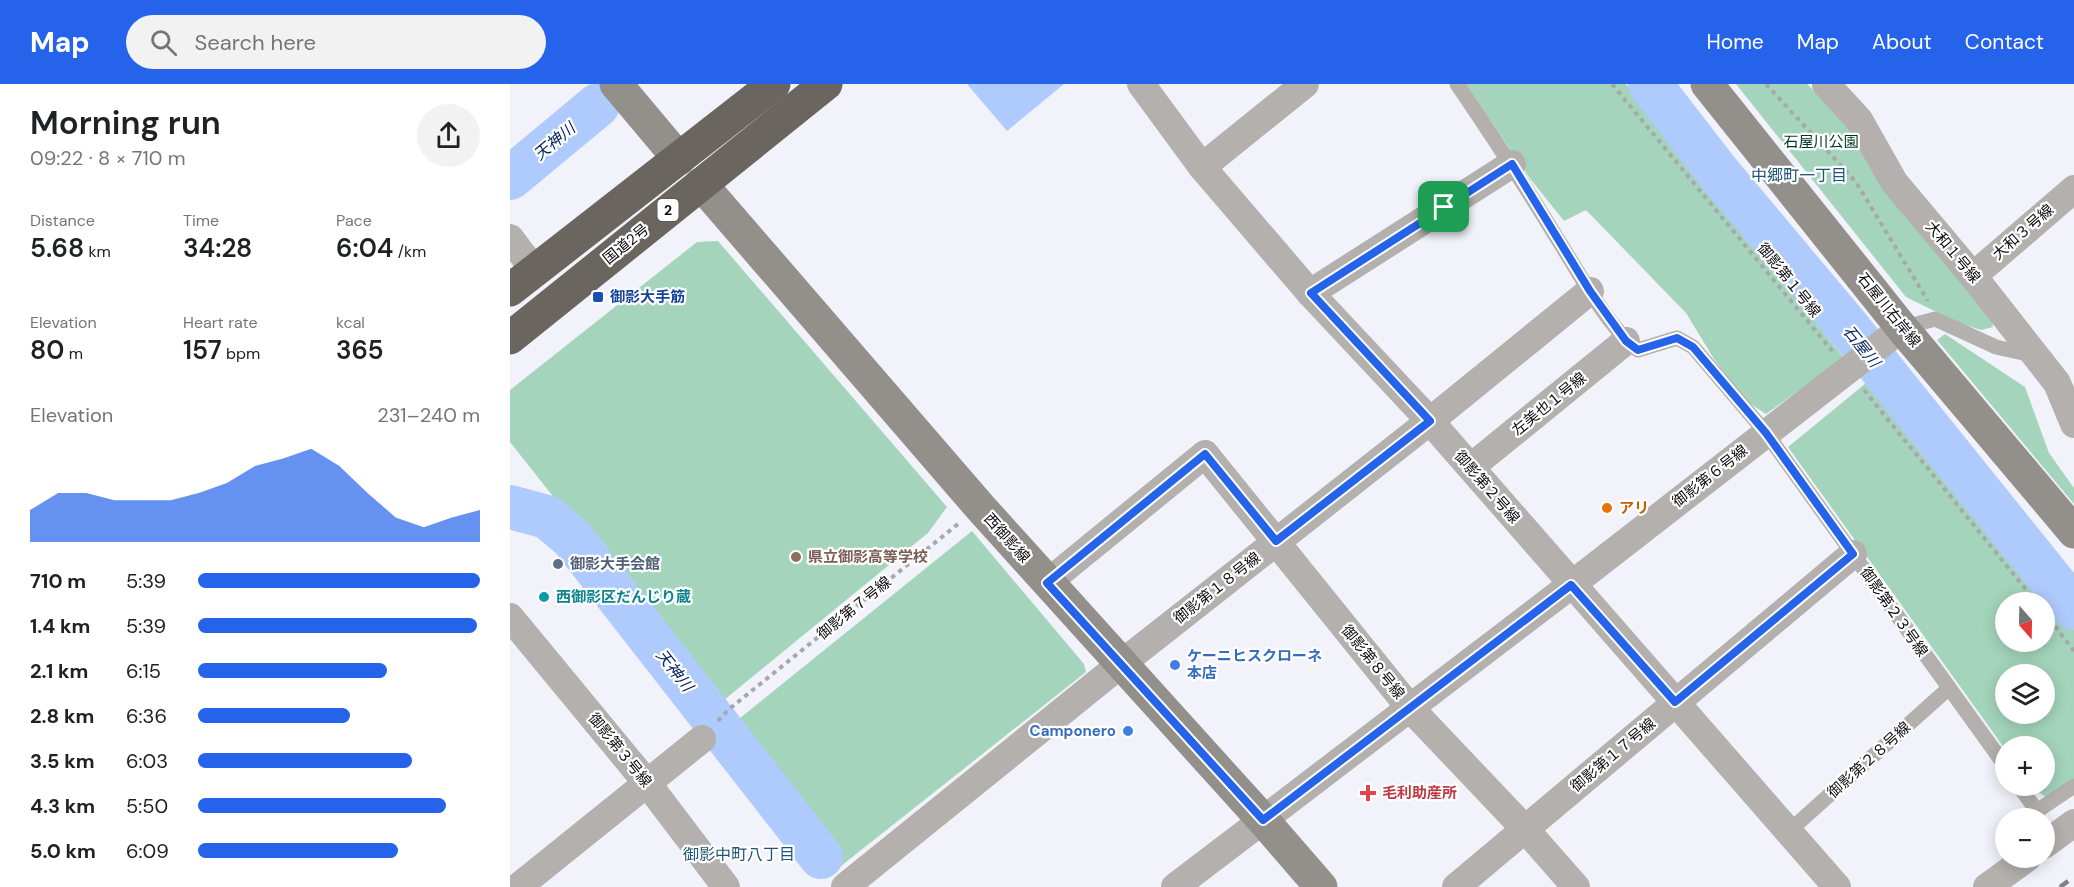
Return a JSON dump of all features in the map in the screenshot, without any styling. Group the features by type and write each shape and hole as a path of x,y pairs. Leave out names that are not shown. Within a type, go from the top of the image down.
{"highway":[{"name":"2","path":"522,281 774,84"},
{"name":"国道2号","path":"510,338 826,84"}],"street":[{"path":"616,84 679,159"},
{"name":"御影第２号線","path":"1141,84 1202,167 1311,293 1471,467 1571,585 1837,887"},
{"path":"1202,167 1305,84"},
{"name":"石屋川右岸線","path":"1707,84 1891,336 2074,532"},
{"name":"大和１号線","path":"1826,84 1858,120 1894,182 1973,276 2056,383 2074,424"},
{"path":"1311,293 1512,164"},
{"name":"西御影線","path":"700,184 1047,583 1321,887"},
{"name":"大和３号線","path":"1973,276 2074,189"},
{"path":"510,238 522,281"},
{"name":"御影第１８号線","path":"845,887 1590,291"},
{"name":"御影第６号線","path":"1175,887 1571,585 1891,336"},
{"name":"左美也１号線","path":"1471,467 1626,341"},
{"name":"御影第８号線","path":"1047,583 1205,454 1410,708 1525,829 1576,887"},
{"name":"御影第１７号線","path":"1456,887 1853,554"},
{"name":"御影第３号線","path":"510,617 647,783 726,887"},
{"path":"518,887 702,739"},
{"path":"2055,837 2074,823"},
{"path":"1987,887 2013,868"}],"lane":[{"path":"1457,84 1512,164 1590,291 1626,341"},
{"path":"1891,336 1935,319 1996,347 2037,357"},
{"name":"御影第２３号線","path":"1626,341 1638,350 1677,338 1693,347 1766,433 1995,752"},
{"name":"御影第２８号線","path":"1788,831 1949,688"},
{"path":"2026,796 2037,811 2074,786"}],"path":[{"name":"御影第１号線","path":"1612,84 1850,367 1885,419 2028,592"},
{"path":"1766,84 1856,182 1935,312 1935,319"},
{"name":"御影第７号線","path":"728,710 980,507"},
{"path":"2055,626 2074,651"}],"green space":[{"path":"1466,84 1626,84 1844,358 1766,414 1746,401 1714,359 1686,313 1586,210 1564,221 1528,176"},
{"name":"石屋川公園","path":"1736,84 1807,84 1845,121 1991,316 1993,327 1981,330 1959,323 1906,297"},
{"path":"718,241 947,507 928,533 718,705 510,442 510,390 697,242"},
{"path":"1945,334 2025,387 2049,453 2074,488 2074,504 1937,340"},
{"path":"1871,379 2043,592 1995,592 1995,652 2055,652 2055,607 2074,630 2074,780 2055,794 2055,736 1996,736 1788,447"},
{"path":"972,531 1084,664 1086,672 841,866 735,722"}],"water":[{"path":"967,84 1064,84 1007,131"}],"waterway":[{"name":"石屋川","path":"1650,84 1718,172 1847,326 2074,608"},
{"name":"天神川","path":"510,178 598,105"},
{"name":"天神川","path":"510,507 547,517 572,538 821,857"}],"railway":[{"path":"2060,887 2074,877"}],"place":[{"name":"御影大手筋","path":"598,297"},
{"name":"アリ","path":"1607,508"},
{"name":"県立御影高等学校","path":"796,557"},
{"name":"御影大手会館","path":"558,564"},
{"name":"西御影区だんじり蔵","path":"544,597"},
{"name":"ケーニヒスクローネ 本店","path":"1175,665"},
{"name":"Camponero","path":"1128,731"},
{"name":"毛利助産所","path":"1368,793"}],"district":[{"name":"中郷町一丁目","path":"1799,175"},
{"name":"御影中町八丁目","path":"739,854"}],"route":[{"path":"1512,164 1590,291 1626,341 1638,350 1677,338 1693,347 1766,433 1853,554 1675,702 1571,585 1263,820 1047,583 1205,454 1276,541 1430,421 1311,293 1444,207 1512,164"}]}
